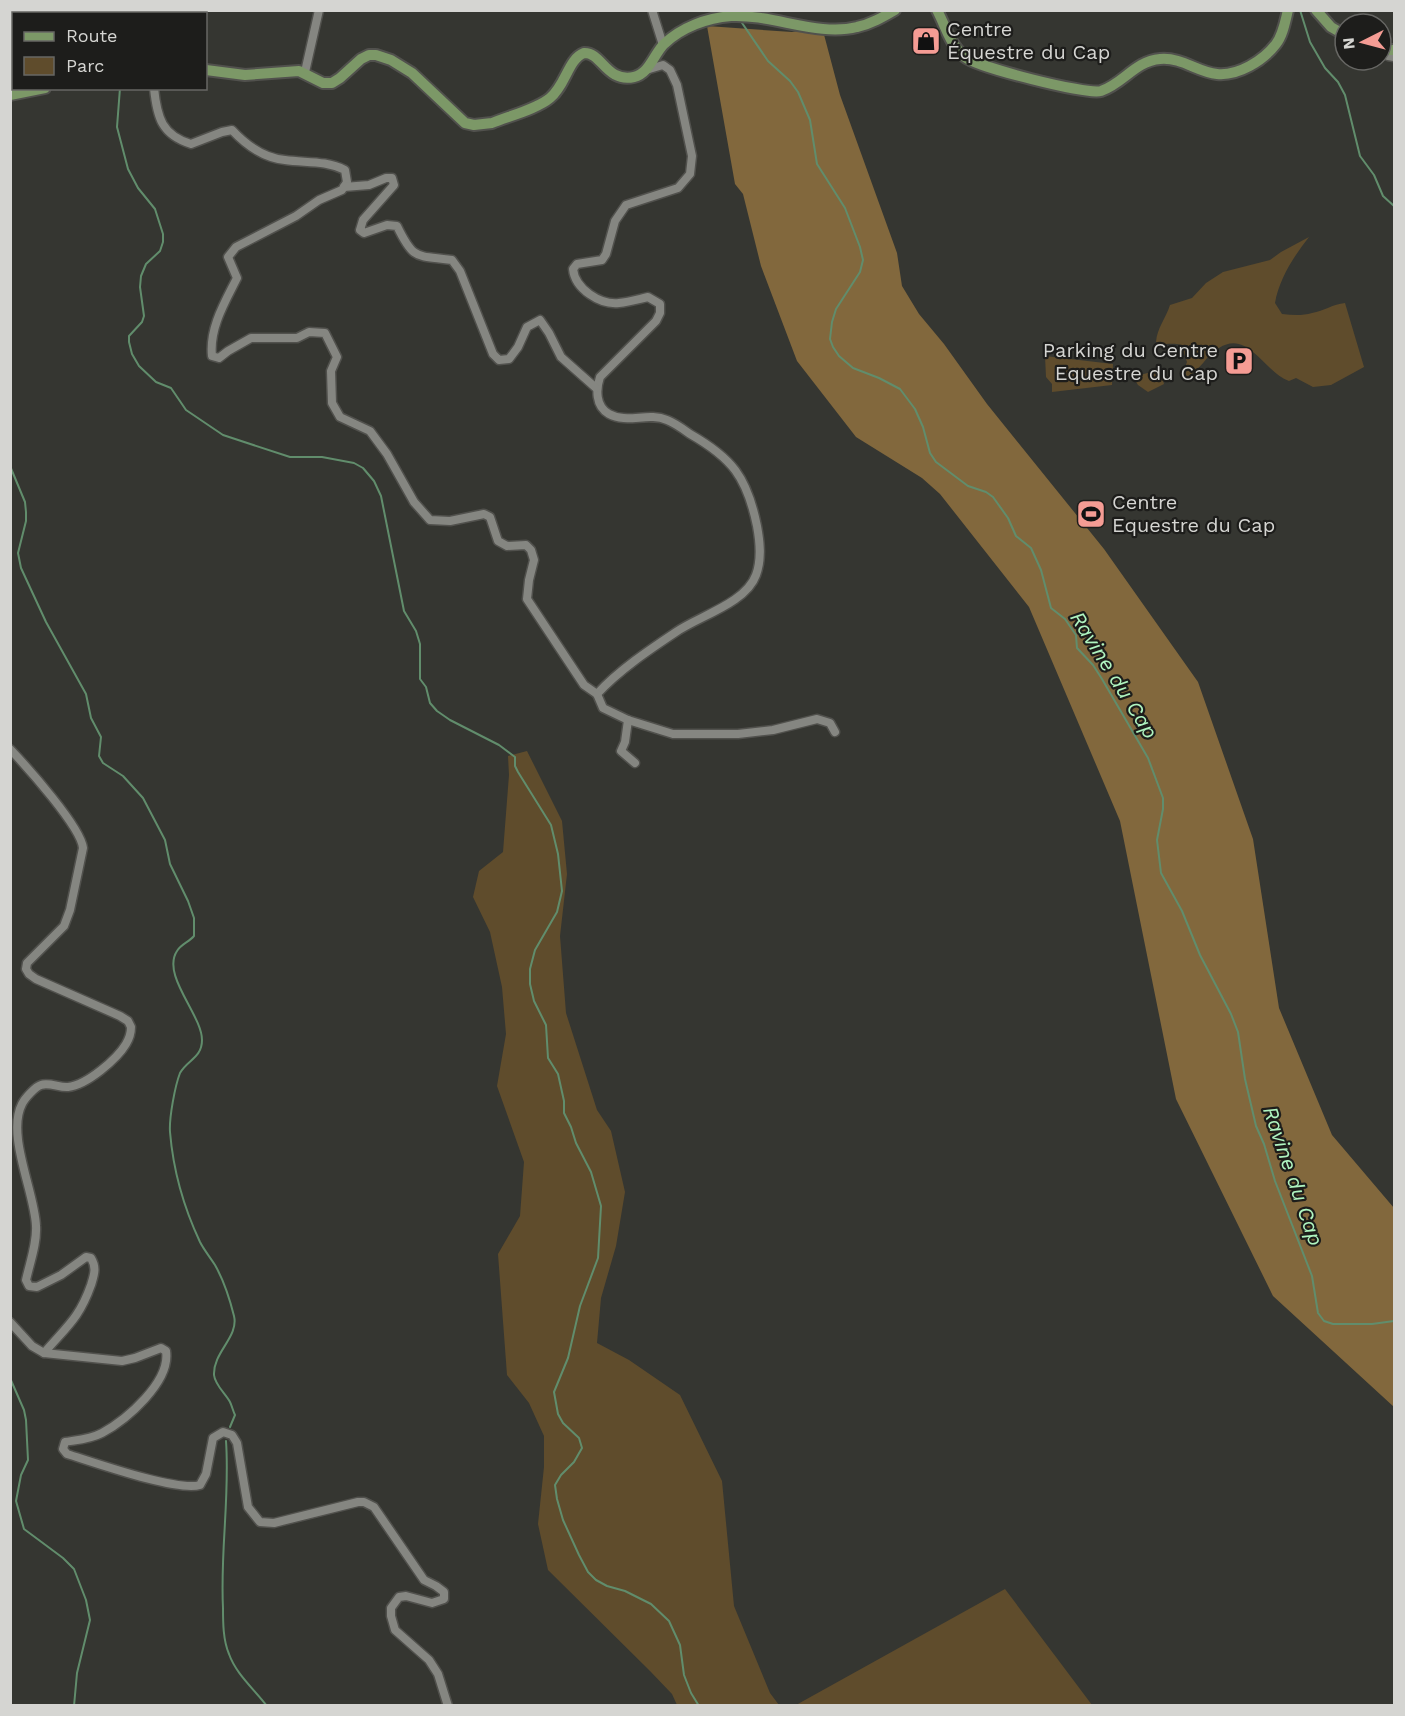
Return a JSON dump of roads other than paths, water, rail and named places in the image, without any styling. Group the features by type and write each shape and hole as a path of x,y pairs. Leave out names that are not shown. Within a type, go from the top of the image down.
{"main road":[{"path":"207,70 245,75 305,72 324,83 332,82 369,55 384,56 412,73 465,123 483,125 550,98 562,85 576,57 584,53 594,56 602,66 618,76 633,77 645,70 663,45 702,21 732,16 764,17 811,28 838,30 865,25 895,10"},
{"path":"937,10 954,45 970,60 1069,88 1093,92 1107,89 1140,64 1159,59 1182,62 1217,74 1253,64 1276,43 1283,30 1288,10"},
{"path":"1316,10 1333,28"},
{"path":"10,94 33,90"}],"street":[{"path":"305,72 319,10"},
{"path":"652,10 663,45"},
{"path":"597,694 608,682 676,632 740,597 756,576 760,559 760,541 748,493 738,473 724,456 666,419 652,417 624,419 607,413 598,399 596,388 600,377 656,321 660,313 660,304 648,297 618,303 602,302 584,290 574,276 573,269 577,264 602,260 606,254 615,221 626,206 678,188 690,174 692,156 677,85 670,70 663,64 645,70"},
{"path":"154,90 159,116 176,139 191,144 232,130 252,148 283,160 309,160 345,170 347,182 342,190 319,200 296,216 236,247 228,257 230,267 237,278 213,331 212,356 219,358 251,338 297,338 309,332 325,333 337,357 331,371 332,403 340,417 370,431 387,454 414,502 430,520 450,521 484,514 490,517 498,541 507,546 526,545 531,550 534,560 527,599 584,685 597,694 603,708 628,720 673,734 738,734 773,730 817,719 830,723 835,732"},
{"path":"344,187 369,185 392,178 394,185 363,220 360,230 364,233 387,225 397,226 407,248 416,255 452,260 460,271 493,354 499,360 509,359 518,347 527,327 540,320 561,357 596,388"},
{"path":"628,720 625,742 621,751 635,763"},
{"path":"10,749 57,804 83,839 84,848 70,910 64,926 27,963 26,969 36,979 120,1016 131,1026 126,1044 92,1077 68,1088 43,1084 36,1087 22,1104 18,1118 18,1135 26,1181 36,1217 34,1246 26,1280 29,1286 38,1287 61,1275 86,1257 91,1258 95,1264 95,1271 84,1305 75,1320 44,1353"},
{"path":"10,1322 32,1346 44,1353 122,1360 135,1358 161,1348 166,1351 165,1364 153,1390 144,1402 102,1433 65,1442 63,1449 67,1454 157,1481 192,1488 200,1485 206,1474 213,1438 223,1432 232,1436 237,1443 248,1507 260,1522 274,1523 358,1502 364,1502 374,1508 424,1580 444,1592 444,1599 432,1603 406,1596 399,1597 391,1608 391,1617 395,1630 429,1660 438,1674 448,1706"}],"waterway":[{"path":"1300,10 1310,42 1325,68 1338,82 1345,95 1360,156 1374,175 1383,196 1394,206"},
{"name":"Ravine du Cap","path":"740,20 768,61 790,81 798,92 810,120 817,164 845,208 860,247 863,260 860,272 836,309 832,322 830,339 833,347 839,356 853,368 900,389 915,409 930,453 936,462 968,486 993,497 1008,518 1016,536 1031,548 1041,570 1051,608 1065,619 1076,635 1077,648 1093,665 1148,758 1163,798 1157,840 1161,873 1182,911 1200,955 1238,1032 1245,1079 1256,1126 1312,1276 1318,1313 1324,1321 1333,1324 1372,1324 1394,1321"},
{"path":"120,90 117,127 128,169 138,188 155,209 163,234 160,251 146,264 141,276 140,287 144,316 142,322 129,336 132,354 139,366 156,382 171,388 186,410 223,435 290,457 322,457 354,463 363,468 374,481 381,496 404,611 416,631 420,644 420,679 426,687 430,703 450,720 499,745 515,757 518,772 551,825 558,854 562,891 557,912 535,950 530,969 530,984 534,1001 546,1025 548,1058 558,1074 564,1101 564,1113 591,1172 601,1206 598,1258 580,1306 568,1358 554,1392 558,1414 563,1423 579,1438 582,1448 555,1485 557,1499 563,1520 588,1572 607,1586 625,1591 651,1604 669,1621 680,1645 684,1675 699,1706"},
{"path":"10,466 25,502 26,521 18,553 21,568 46,622 86,694 91,718 101,737 99,756 103,763 123,776 143,798 165,840 170,864 194,918 194,936 177,951 173,961 178,983 196,1019 202,1040 200,1051 180,1073 170,1119 170,1132 180,1188 189,1216 200,1242 221,1277 234,1316 233,1331 217,1359 214,1375 235,1415 230,1427"},
{"path":"10,1378 26,1420 28,1460 21,1475 16,1501 24,1529 74,1569 86,1600 90,1620 77,1673 74,1706"},
{"path":"226,1441 227,1483 222,1587 224,1637 236,1668 267,1706"}],"place":[{"name":"Centre Équestre du Cap","path":"926,41"},
{"name":"Parking du Centre Equestre du Cap","path":"1239,361"},
{"name":"Centre Equestre du Cap","path":"1091,514"}]}
